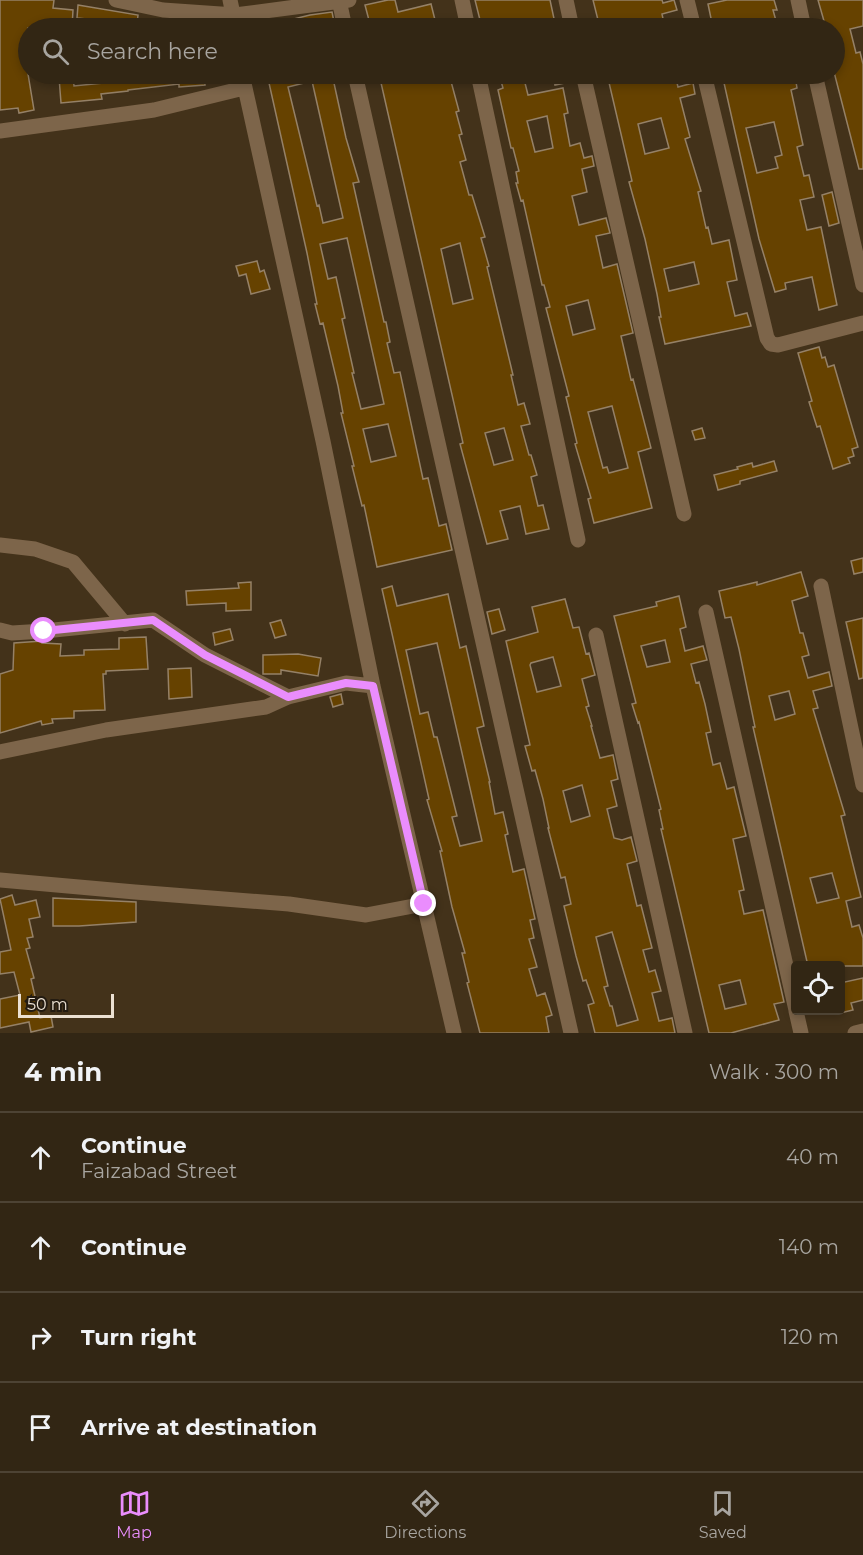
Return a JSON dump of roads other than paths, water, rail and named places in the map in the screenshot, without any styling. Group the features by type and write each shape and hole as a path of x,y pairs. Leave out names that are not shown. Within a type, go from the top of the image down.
{"street":[{"path":"116,0 162,5 219,18"},
{"path":"230,0 235,18"},
{"path":"462,0 466,18"},
{"path":"566,0 570,18"},
{"path":"687,0 692,18"},
{"path":"798,0 802,18"},
{"path":"256,18 342,1 344,18"},
{"path":"0,130 154,110 234,84"},
{"path":"244,84 323,441 373,686 454,1033"},
{"path":"358,84 571,1033"},
{"path":"480,84 578,540"},
{"path":"585,84 684,514"},
{"path":"706,84 767,338 771,344 778,345 863,323"},
{"path":"817,84 863,285"},
{"path":"0,545 35,549 73,562 125,624"},
{"path":"820,586 863,785"},
{"path":"706,612 791,988"},
{"path":"0,630 12,633 153,620 205,655 288,697"},
{"path":"597,635 685,1033"},
{"path":"0,752 106,730 266,707 288,697 346,683 373,686"},
{"path":"0,880 289,903 366,915 424,904"},
{"path":"797,1015 801,1033"},
{"path":"855,1033 863,1031"}]}
